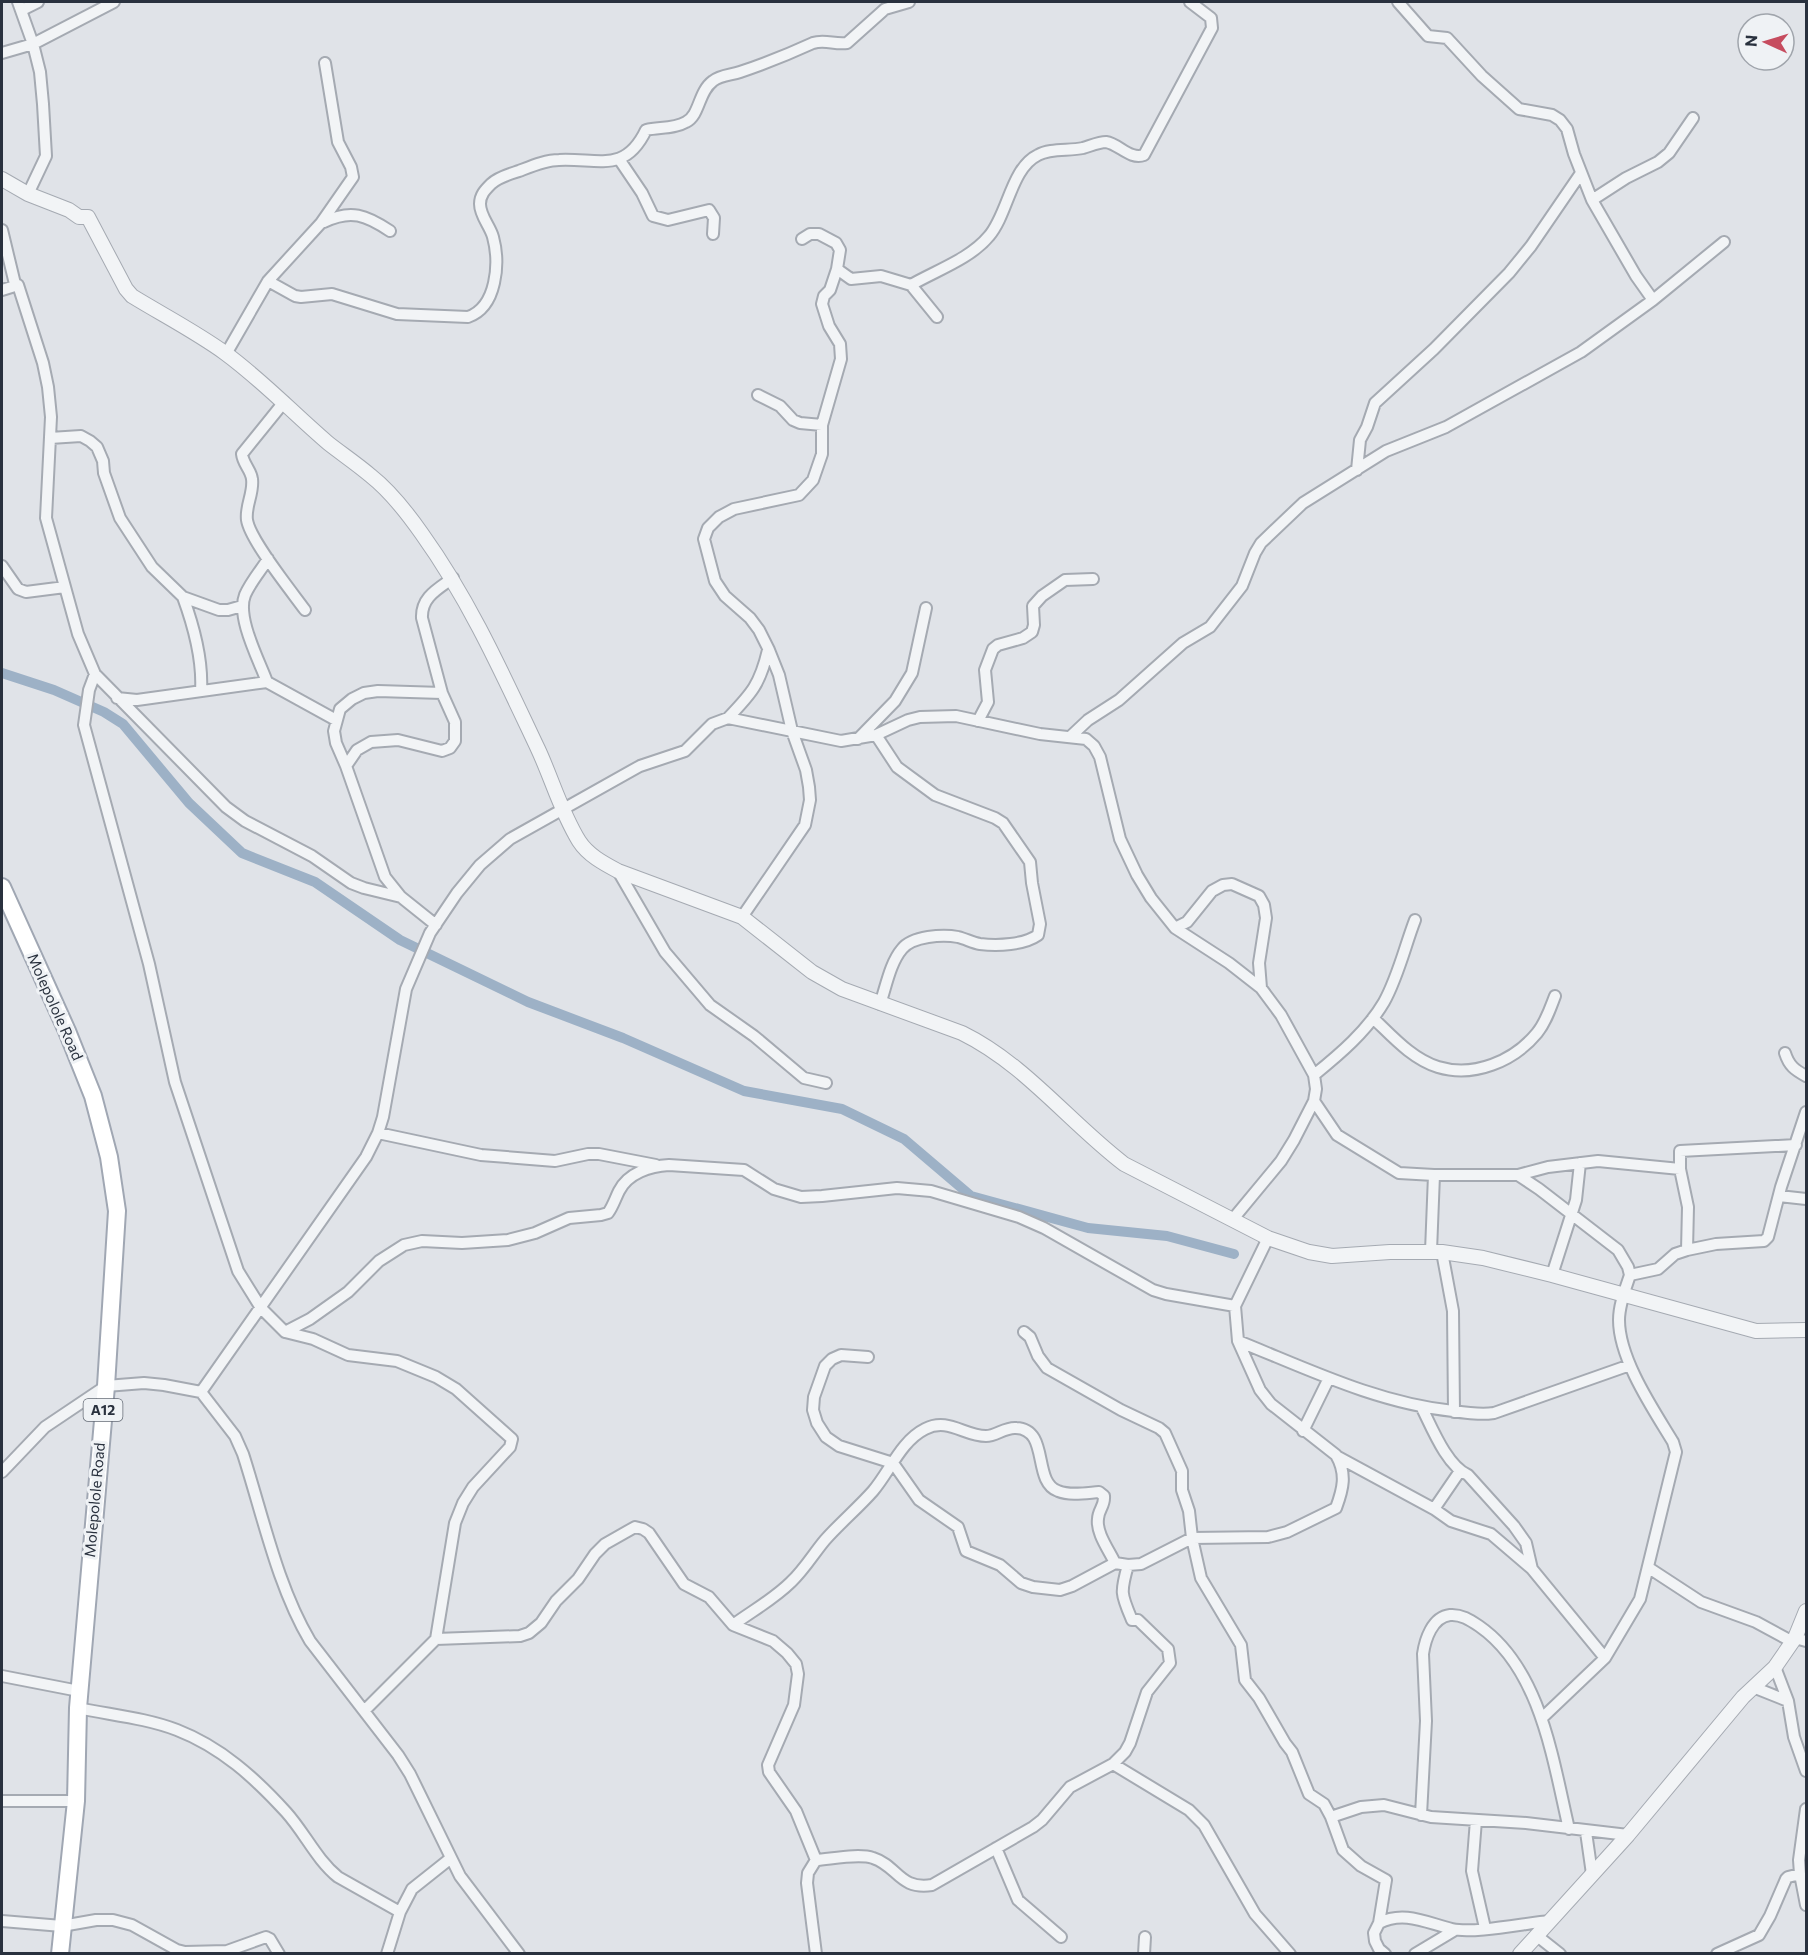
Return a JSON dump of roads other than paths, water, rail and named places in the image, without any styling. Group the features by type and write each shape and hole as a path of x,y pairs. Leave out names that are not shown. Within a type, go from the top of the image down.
{"main road":[{"name":"Molepolole Road","path":"2,887 67,1031 93,1096 110,1157 115,1187 116,1239 106,1386 78,1708 76,1801 60,1953"}],"street":[{"path":"28,194 46,156 40,72 20,6 38,2"},
{"path":"2,53 33,44 114,2"},
{"path":"268,281 295,296 332,294 397,314 468,317 476,314 485,306 494,282 497,259 493,235 481,212 480,203 482,194 493,181 551,161 603,162 619,159 634,150 646,130 672,127 692,118 696,113 699,99 712,81 821,40 847,43 885,9 909,2"},
{"path":"911,285 963,258 989,237 1023,168 1030,159 1040,153 1106,142 1135,156 1144,155 1212,28 1211,18 1190,2"},
{"path":"1398,2 1428,36 1447,38 1482,76 1519,109 1552,115 1560,120 1567,129 1592,200 1636,276 1653,300"},
{"path":"226,354 268,281 321,223 353,177 353,172 336,137 325,63"},
{"path":"1592,200 1626,177 1658,162 1669,153 1694,118"},
{"path":"619,159 642,193 653,216 668,220 709,210 714,218 713,234"},
{"path":"1357,470 1359,444 1375,403 1434,350 1509,273 1531,246 1581,173"},
{"path":"2,179 28,194 69,210 79,217 88,217 126,289 132,296 226,354 329,443 373,477 420,531 453,578 477,620 530,732 562,808 579,842 588,852 618,871 742,917 825,981 975,1039 1009,1062 1044,1091 1124,1164 1268,1238 1309,1252 1332,1256 1436,1251 1483,1258 1756,1331 1806,1330"},
{"path":"321,223 338,215 356,214 371,218 390,231"},
{"path":"2,230 15,284 18,285 43,363 50,407 46,518 78,634 95,674 226,807 244,821 312,856 351,883 400,897"},
{"path":"742,917 805,825 810,800 807,770 792,731 779,675 769,650 750,618 725,596 715,581 704,539 708,528 734,509 799,495 813,480 822,454 822,425 842,352 829,326 822,304 824,296 830,290 837,269 840,250 836,243 819,234 810,234 802,239"},
{"path":"1071,736 1088,720 1119,700 1183,643 1210,627 1242,586 1255,553 1266,538 1302,503 1386,451 1446,427 1581,352 1653,300 1724,242"},
{"path":"837,269 851,279 881,276 911,285 937,317"},
{"path":"2,290 18,285"},
{"path":"758,395 780,406 793,420 822,425"},
{"path":"284,402 242,454 252,478 247,520 253,536 305,610"},
{"path":"50,438 81,436 97,447 120,518 152,567 183,597 219,610 242,606"},
{"path":"267,682 247,628 242,606 245,594 268,559"},
{"path":"2,566 18,590 26,592 64,587"},
{"path":"346,766 357,750 370,742 398,740 442,751 450,748 455,741 455,722 442,693 422,618 424,602 453,578"},
{"path":"978,721 988,702 986,670 993,649 998,645 1023,638 1032,632 1033,606 1042,596 1065,580 1093,579"},
{"path":"183,597 196,641 201,691"},
{"path":"858,739 895,701 912,673 926,608"},
{"path":"201,1392 366,1157 378,1133 403,1003 414,967 433,929 456,892 480,865 510,839 640,766 685,752 692,747 707,728 728,718 753,690 762,674 769,650"},
{"path":"95,674 89,690 84,725 149,964 175,1082 238,1271 261,1308 285,1332 313,1339 348,1355 397,1361 436,1377 456,1389 512,1439 510,1447 473,1487 455,1523 436,1639 365,1710"},
{"path":"117,698 137,700 267,682 336,720"},
{"path":"433,929 400,897 385,877 336,743 334,731 340,709 364,693 378,691 442,693"},
{"path":"728,718 831,739 858,739 876,735 920,717 956,716 1040,734 1086,739 1097,752 1120,839 1146,890 1175,928 1229,963 1261,988 1281,1015 1314,1075 1316,1089 1314,1101 1281,1161 1233,1219"},
{"path":"876,735 897,767 935,795 995,818 1003,824 1030,862 1040,924 1038,935 1023,943 983,945 957,937 911,941 902,948 896,960 880,1004"},
{"path":"618,871 665,952 710,1005 754,1036 804,1078 826,1083"},
{"path":"1175,928 1187,922 1212,891 1222,885 1232,884 1259,896 1264,905 1266,918 1259,963 1261,988"},
{"path":"1314,1075 1341,1053 1373,1018 1387,995 1415,920"},
{"path":"1373,1018 1407,1049 1424,1060 1439,1067 1471,1069 1498,1063 1520,1049 1537,1033 1555,996"},
{"path":"1785,1053 1788,1063 1806,1076"},
{"path":"1314,1101 1337,1135 1393,1170 1404,1174 1518,1175 1548,1167 1598,1161 1680,1169"},
{"path":"1630,1275 1658,1269 1675,1254 1687,1250 1716,1244 1764,1241 1768,1237 1779,1196 1804,1128 1806,1112"},
{"path":"378,1133 482,1155 555,1161 599,1154 656,1165 733,1168 751,1174 774,1189 801,1197 897,1188 931,1191 1011,1215 1044,1228 1153,1290 1235,1305"},
{"path":"1687,1250 1688,1207 1680,1169 1680,1151 1796,1145"},
{"path":"1552,1275 1578,1194 1580,1163"},
{"path":"285,1332 310,1319 348,1292 379,1261 404,1245 422,1241 444,1243 508,1240 535,1233 569,1218 608,1213 627,1181 656,1165"},
{"path":"1434,1175 1436,1251 1453,1311 1454,1412"},
{"path":"1518,1175 1618,1250 1628,1267 1630,1275 1623,1295 1619,1321 1621,1338 1630,1365 1673,1442 1676,1452 1640,1599 1605,1658 1542,1718"},
{"path":"1779,1196 1806,1199"},
{"path":"1268,1238 1235,1305 1238,1341 1260,1390 1270,1404 1335,1455 1434,1509 1451,1521 1497,1538 1532,1569 1605,1658"},
{"path":"1024,1332 1030,1337 1038,1356 1047,1368 1165,1433 1182,1471 1182,1490 1189,1511 1192,1538 1202,1578 1241,1645 1245,1680 1259,1698 1292,1752 1309,1794 1324,1804 1343,1850 1361,1866 1386,1880 1379,1923 1374,1933 1379,1949 1385,1953"},
{"path":"1238,1341 1388,1400 1422,1408 1483,1415 1630,1365"},
{"path":"867,1357 842,1355 832,1359 825,1366 814,1397 813,1410 817,1423 826,1437 839,1446 893,1463 919,1500 958,1527 966,1551 1000,1565 1021,1583 1033,1587 1060,1590 1115,1563 1141,1564 1192,1538 1268,1537 1287,1532 1336,1508 1344,1479 1342,1466 1335,1455"},
{"path":"1303,1431 1329,1378"},
{"path":"2,1472 45,1427 106,1386 144,1383 201,1392 235,1436 243,1454 288,1598 298,1621 310,1641 365,1710 410,1774 460,1876 519,1953"},
{"path":"1422,1408 1440,1442 1460,1471 1468,1475 1514,1526 1526,1543 1532,1569"},
{"path":"733,1625 776,1596 794,1580 825,1540 874,1490 913,1436 937,1424 952,1425 983,1436 1012,1428 1021,1428 1028,1432 1040,1452 1047,1481 1052,1488 1059,1492 1077,1494 1099,1492 1104,1496 1105,1503 1098,1514 1097,1522 1115,1563"},
{"path":"1434,1509 1460,1471"},
{"path":"436,1639 520,1636 529,1633 541,1623 556,1601 578,1579 595,1554 605,1544 635,1527 643,1529 649,1533 684,1584 709,1597 733,1625 773,1641 796,1664 798,1674 794,1705 768,1766 769,1772 796,1811 816,1860"},
{"path":"816,1860 869,1856 878,1859 912,1886 932,1886 1042,1820 1070,1787 1113,1764 1130,1743 1147,1692 1170,1663 1168,1649 1137,1620 1132,1620 1121,1589 1128,1565"},
{"path":"1648,1568 1701,1602 1756,1622 1791,1641 1801,1639"},
{"path":"1520,1953 1628,1835 1725,1717 1801,1639 1806,1611"},
{"path":"1421,1815 1426,1721 1423,1654 1427,1638 1440,1619 1450,1615 1462,1617 1496,1639 1508,1652 1542,1718 1569,1828"},
{"path":"1775,1667 1788,1701 1794,1737 1806,1771"},
{"path":"2,1676 80,1691"},
{"path":"1753,1687 1788,1701"},
{"path":"78,1708 152,1722 176,1729 221,1752 266,1790 290,1817 329,1870 400,1912"},
{"path":"1113,1764 1190,1810 1204,1825 1255,1914 1290,1953"},
{"path":"2,1801 76,1801"},
{"path":"1331,1817 1373,1805 1394,1806 1421,1815 1628,1835"},
{"path":"1806,1816 1799,1860 1806,1905"},
{"path":"1476,1820 1472,1871 1485,1928"},
{"path":"1586,1832 1592,1874"},
{"path":"996,1848 1021,1904 1061,1937"},
{"path":"387,1953 400,1912 412,1889 419,1881 451,1858"},
{"path":"816,1860 808,1873 807,1883 816,1953"},
{"path":"1717,1953 1759,1935 1786,1880 1800,1874"},
{"path":"1379,1923 1389,1918 1411,1917 1455,1930 1551,1921"},
{"path":"2,1922 62,1926 96,1920 113,1920 132,1925 185,1953 227,1951 266,1936 279,1953"},
{"path":"1415,1953 1455,1930"},
{"path":"1536,1935 1560,1953"},
{"path":"1144,1953 1145,1937"}],"waterway":[{"path":"2,673 54,690 104,712 123,724 189,803 242,853 315,882 400,940 528,1002 623,1038 744,1091 842,1109 904,1139 971,1196 1088,1228 1167,1236 1234,1254"}]}
